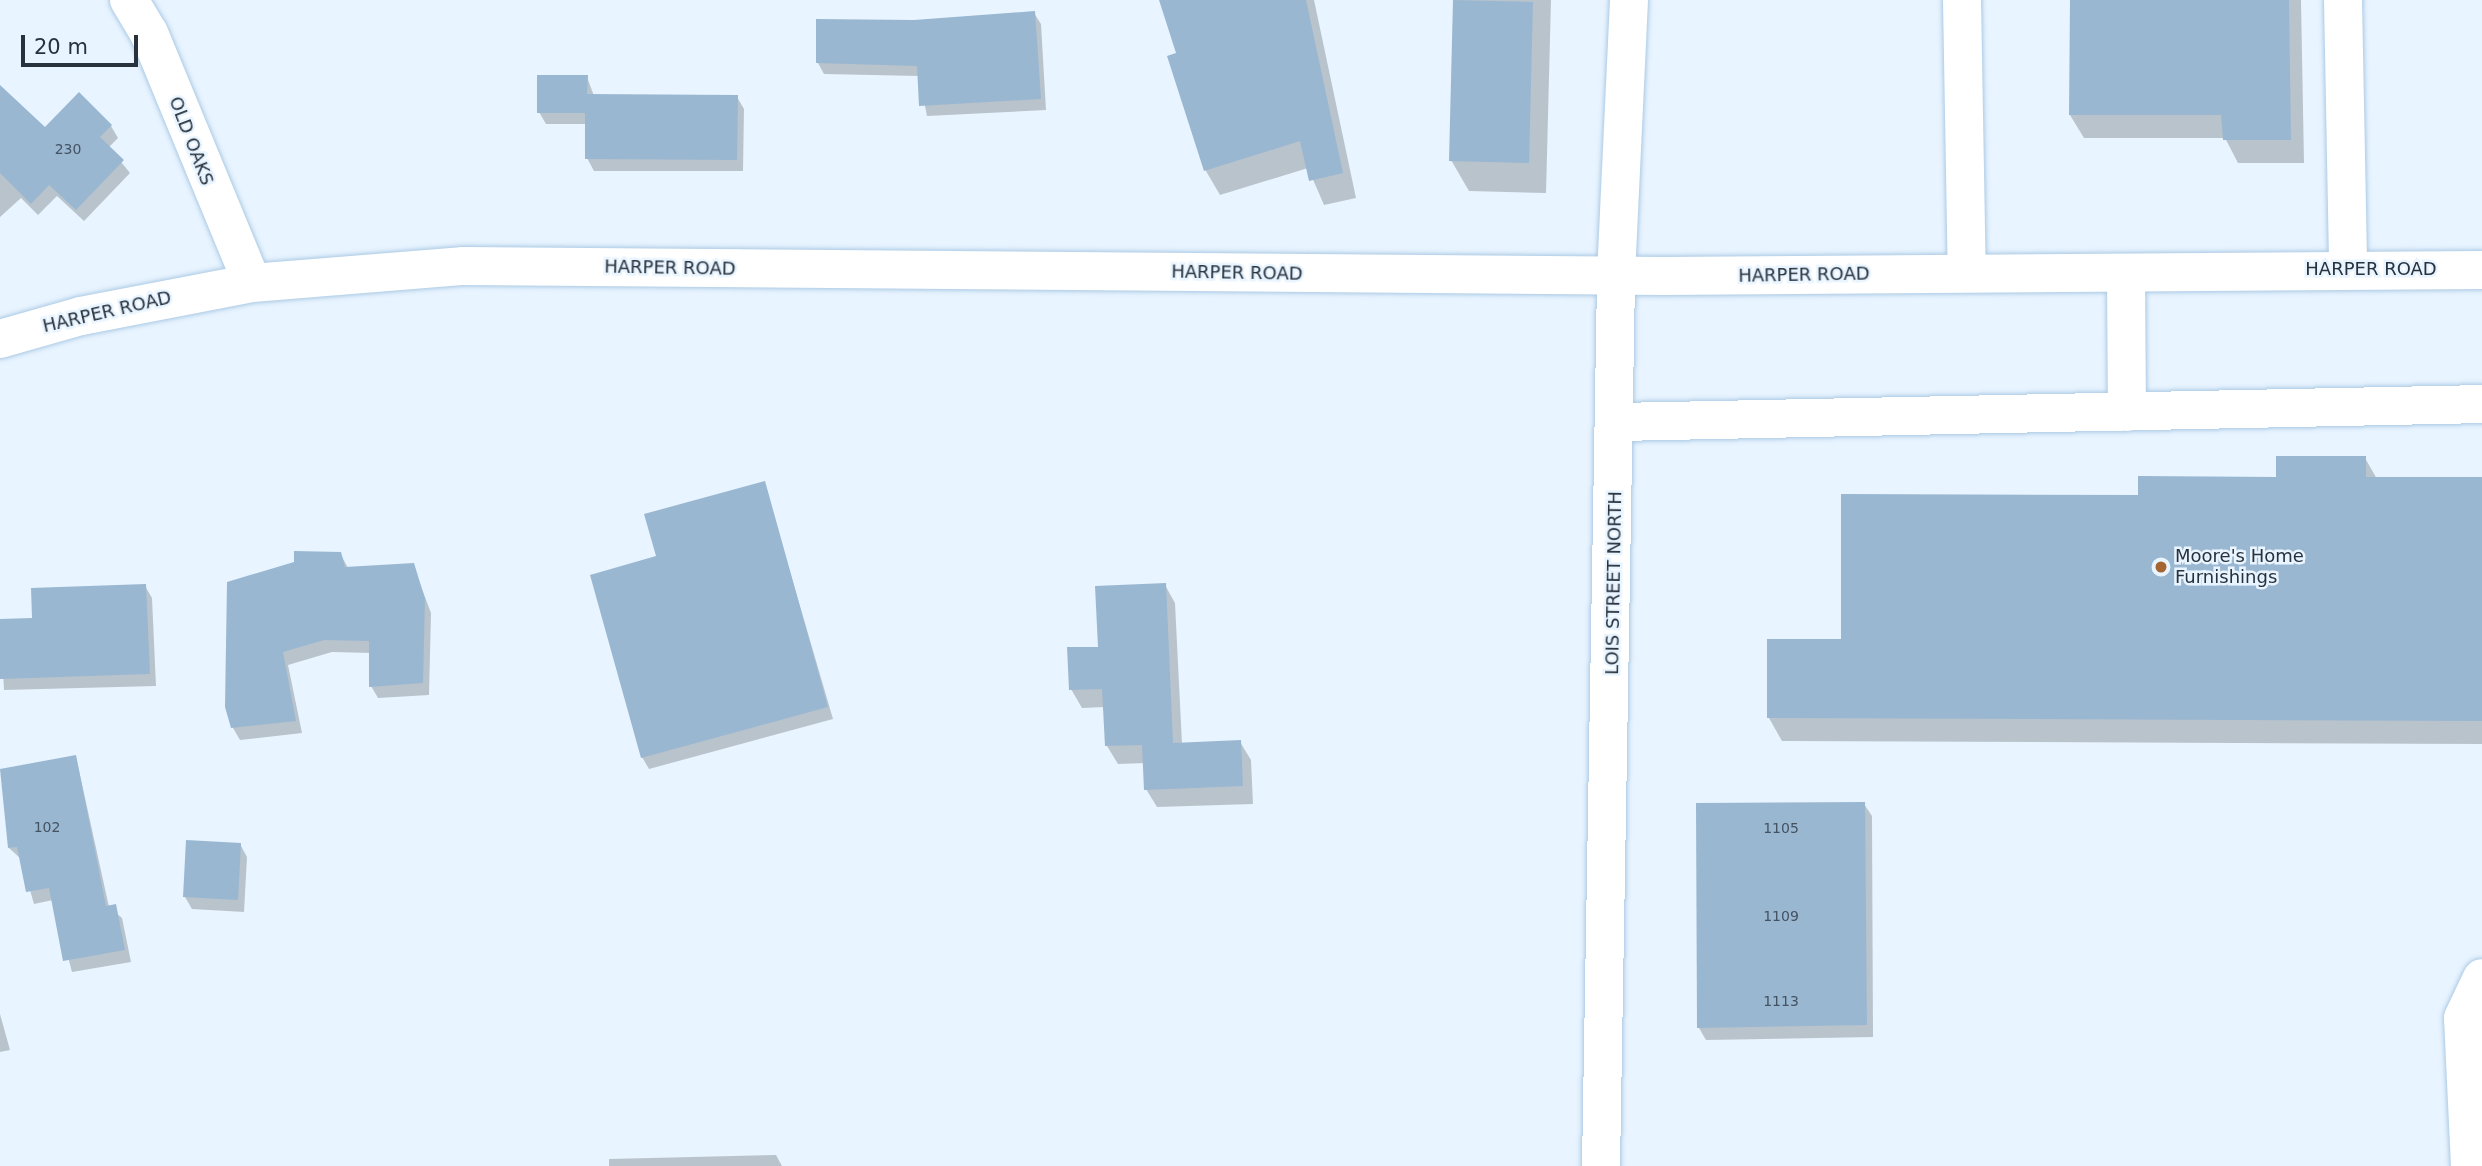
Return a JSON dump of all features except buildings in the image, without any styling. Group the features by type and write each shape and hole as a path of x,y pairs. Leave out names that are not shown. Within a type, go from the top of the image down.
{"main road":[{"name":"OLD OAKS","path":"129,0 149,33 252,284"},
{"name":"LOIS STREET NORTH","path":"1601,1166 1618,422 1616,276 1629,0"},
{"path":"1962,0 1967,273"},
{"path":"2343,0 2348,268"},
{"name":"HARPER ROAD","path":"0,339 81,316 252,284 464,266 1616,276 2126,273 2348,268 2482,270"},
{"path":"2126,273 2127,412"},
{"path":"1618,422 2482,404"},
{"path":"2470,1166 2474,1062 2463,1018 2482,978"}],"place":[{"name":"Moore's Home Furnishings","path":"2161,567"}]}
